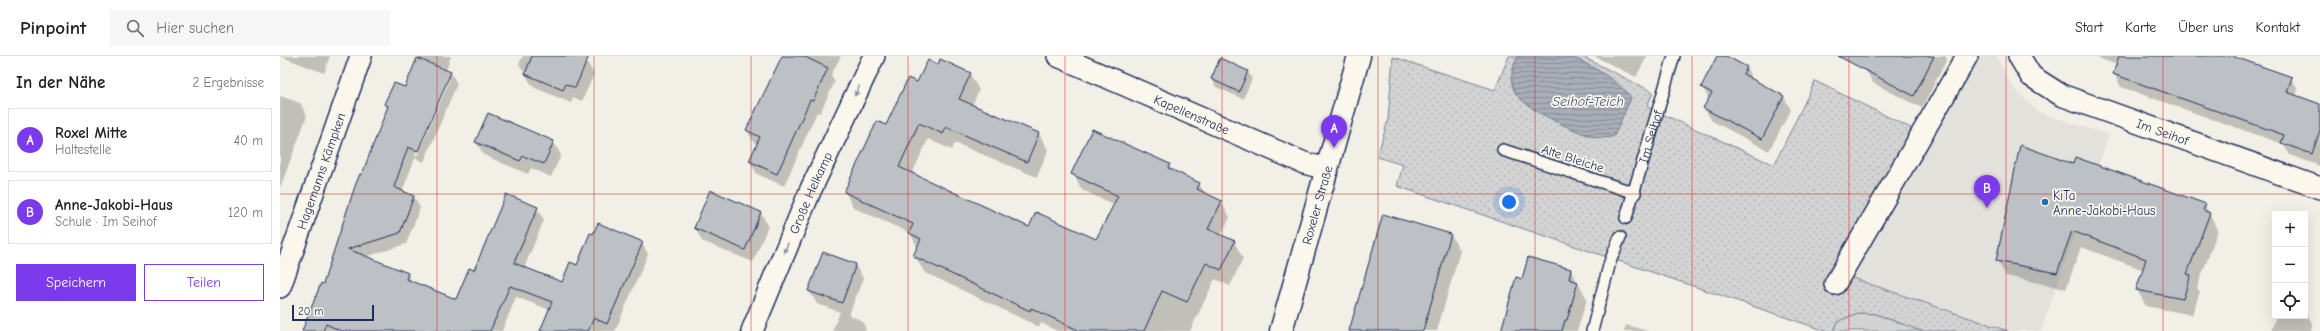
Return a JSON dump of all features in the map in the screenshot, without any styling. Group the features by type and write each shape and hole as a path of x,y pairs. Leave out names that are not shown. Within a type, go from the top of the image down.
{"main road":[{"name":"Roxeler Straße","path":"1282,331 1359,56"}],"street":[{"name":"Hagemanns Kämpken","path":"280,287 361,56"},
{"name":"Große Helkamp","path":"752,331 811,189 874,56"},
{"name":"Kapellenstraße","path":"1058,56 1304,163 1327,169"},
{"path":"1835,284 1967,56"},
{"name":"Im Seihof","path":"2019,56 2031,76 2061,95 2320,188"}],"lane":[{"name":"Im Seihof","path":"1626,218 1635,193 1674,56"},
{"name":"Alte Bleiche","path":"1503,150 1635,193"},
{"path":"1592,331 1610,262 1620,237"}],"shaded area":[{"path":"1509,56 1581,56 1653,92 1647,107 1774,165 1815,81 1931,138 1849,277 2008,331 1921,331 1875,314 1858,313 1839,321 1833,331 1826,331 1397,186 1403,165 1377,157 1388,120 1393,57 1495,90"},
{"path":"1980,56 1996,56 2012,86 2038,112 2109,135 2041,331 2008,331 1849,277"},
{"path":"1858,313 1875,314 1921,331 1833,331 1839,321"}],"water":[{"name":"Seihof-Teich","path":"1518,56 1565,56 1572,58 1591,66 1619,85 1631,98 1614,136 1602,138 1569,128 1543,115 1522,100 1516,94 1512,85 1514,65"}],"building":[{"path":"532,56 589,56 575,88 566,84 563,90 525,74"},
{"path":"782,56 803,56 828,68 813,101 810,100 777,174 749,161 760,137 746,130"},
{"path":"1717,56 1726,56 1747,67 1743,74 1784,96 1762,139 1703,108 1712,93 1701,87"},
{"path":"1838,56 1934,56 1914,96"},
{"path":"2119,56 2232,56 2292,77 2287,92 2320,104 2320,130 2312,154 2281,143 2284,135 2113,74"},
{"path":"417,58 451,72 418,151 408,147 394,187 414,196 400,233 348,249 408,273 406,279 456,299 469,268 474,270 506,194 538,207 514,263 562,282 570,262 577,265 590,233 593,234 598,223 643,242 607,324 594,318 588,331 540,331 552,302 510,286 490,331 341,331 326,324 323,331 302,331 321,283 323,284 355,186 360,174 362,174 388,106 384,104 394,83 405,87"},
{"path":"1220,58 1248,71 1239,92 1211,79"},
{"path":"940,59 971,73 959,99 1039,133 1027,162 946,127 943,134 919,123 899,167 1029,227 1036,212 1096,239 1118,196 1071,174 1092,129 1170,164 1168,168 1200,183 1197,189 1222,201 1208,229 1235,241 1221,270 1206,263 1187,302 1162,291 1144,331 1080,331 1031,308 1030,311 913,256 921,239 909,233 913,224 844,192 877,121 886,125 908,78 917,82 928,60 938,65"},
{"path":"488,113 554,141 544,164 523,156 520,161 475,142"},
{"path":"2020,145 2073,164 2075,157 2206,204 2203,210 2210,213 2187,274 2191,275 2183,299 2136,290 2146,259 2072,231 2057,273 1996,261"},
{"path":"710,190 761,212 745,250 694,228"},
{"path":"1383,214 1451,234 1423,331 1349,331"},
{"path":"823,252 856,264 842,303 808,291"},
{"path":"1528,257 1571,269 1569,279 1578,282 1567,320 1565,320 1562,331 1501,331 1516,277 1522,279"}],"place":[{"name":"Roxel Mitte","path":"1334,148"},
{"name":"KiTa Anne-Jakobi-Haus","path":"2045,202"},
{"name":"Anne-Jakobi-Haus","path":"1987,208"}]}
